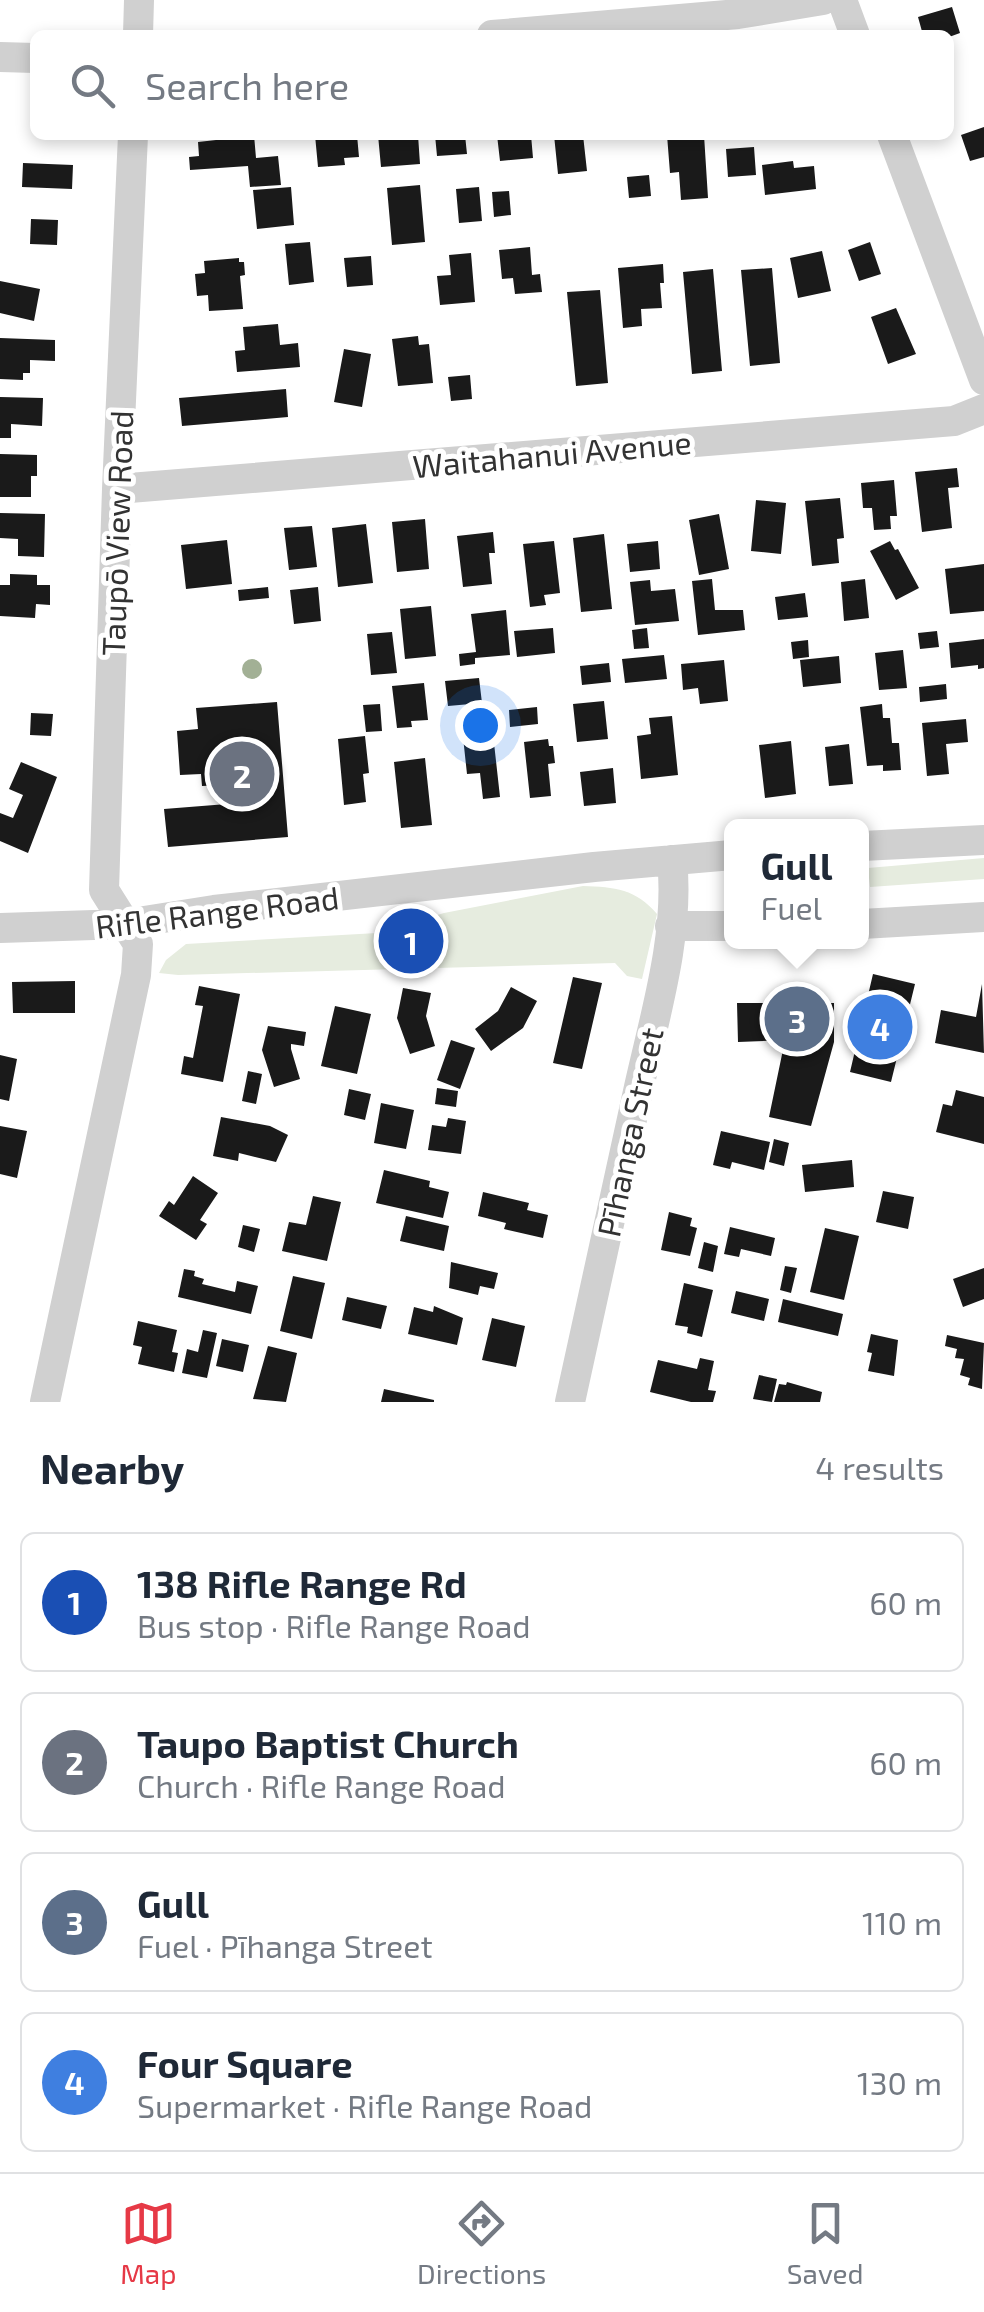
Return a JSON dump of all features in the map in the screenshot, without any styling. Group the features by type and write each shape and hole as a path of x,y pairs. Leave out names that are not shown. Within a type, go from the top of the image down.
{"street":[{"path":"138,30 139,0"},
{"path":"551,30 738,14 823,0"},
{"path":"842,0 853,30"},
{"path":"0,56 30,58"},
{"name":"Taupō View Road","path":"45,1402 132,1004 138,944 104,890 133,140"},
{"path":"894,140 984,380"},
{"name":"Waitahanui Avenue","path":"117,488 954,420 984,409"},
{"path":"869,846 984,840"},
{"name":"Rifle Range Road","path":"0,928 125,924 271,904 724,856"},
{"name":"Pīhanga Street","path":"570,1402 658,1000 670,926 672,860"},
{"path":"869,924 984,917"},
{"path":"670,926 724,926"}],"shaded area":[{"path":"984,858 984,879 870,887 869,868"},
{"path":"583,886 624,891 641,899 657,914 642,979 627,976 615,963 159,973 166,960 186,944 377,933 444,913"}],"building":[{"path":"952,7 960,33 922,30 918,17"},
{"path":"984,127 984,157 970,161 961,135"},
{"path":"254,140 256,158 278,156 281,185 250,187 248,166 190,170 189,157 199,156 198,142"},
{"path":"315,140 357,140 359,157 344,158 345,165 318,167"},
{"path":"378,140 418,140 420,164 381,167"},
{"path":"435,140 466,140 467,154 437,156"},
{"path":"498,140 531,140 533,158 500,161"},
{"path":"555,140 584,140 587,171 558,174"},
{"path":"667,140 704,140 708,198 681,200 679,172 670,173"},
{"path":"754,147 756,175 728,177 726,149"},
{"path":"793,161 794,168 814,166 816,189 765,195 762,165"},
{"path":"23,163 73,165 72,189 22,187"},
{"path":"649,175 651,196 629,198 627,177"},
{"path":"420,185 425,242 392,245 387,188"},
{"path":"291,187 294,225 257,229 253,190"},
{"path":"479,187 482,221 459,223 456,189"},
{"path":"509,191 511,215 494,217 492,192"},
{"path":"31,219 58,220 57,245 30,244"},
{"path":"310,242 314,282 289,285 285,244"},
{"path":"870,242 881,274 859,281 848,250"},
{"path":"530,247 532,275 540,274 542,292 515,294 513,278 502,279 499,250"},
{"path":"822,251 831,291 798,298 790,258"},
{"path":"471,253 475,302 440,305 437,276 451,275 449,255"},
{"path":"371,256 373,285 347,287 344,258"},
{"path":"239,258 239,262 244,262 245,275 240,276 243,309 209,311 208,295 197,296 195,274 205,273 204,261"},
{"path":"663,264 662,308 641,309 642,326 623,328 618,268"},
{"path":"772,268 780,363 750,366 741,270"},
{"path":"713,269 722,371 692,374 683,272"},
{"path":"0,281 40,289 34,321 0,313"},
{"path":"600,290 608,383 576,386 567,292"},
{"path":"896,308 916,354 888,364 871,317"},
{"path":"278,324 280,345 298,343 300,367 237,372 235,351 245,350 243,327"},
{"path":"418,336 419,345 429,344 433,383 398,386 392,339"},
{"path":"0,338 55,340 55,361 30,360 30,373 23,373 23,380 0,379"},
{"path":"344,349 371,354 362,407 334,402"},
{"path":"470,375 472,399 451,401 448,377"},
{"path":"286,389 288,417 182,426 179,398"},
{"path":"0,397 43,398 42,426 11,424 11,438 0,438"},
{"path":"0,454 37,455 31,497 0,497"},
{"path":"957,468 959,487 948,488 952,528 922,532 915,472"},
{"path":"894,480 897,516 890,516 891,529 874,530 872,508 863,508 861,483"},
{"path":"840,498 844,538 837,539 839,563 812,566 805,501"},
{"path":"756,500 786,503 781,554 751,551"},
{"path":"0,513 45,514 44,557 18,556 18,539 0,538"},
{"path":"719,514 729,569 699,575 689,520"},
{"path":"425,519 429,569 397,572 392,522"},
{"path":"366,524 373,583 338,587 332,528"},
{"path":"312,526 317,567 289,570 284,528"},
{"path":"493,532 495,553 489,553 492,584 463,587 457,536"},
{"path":"604,534 612,609 581,612 573,538"},
{"path":"227,540 232,584 186,589 181,545"},
{"path":"554,541 560,593 544,595 546,605 530,607 523,544"},
{"path":"658,541 660,569 630,572 627,544"},
{"path":"890,541 919,588 896,600 870,551"},
{"path":"984,564 984,611 950,614 945,569"},
{"path":"10,574 37,575 37,585 50,585 50,605 36,604 35,618 0,616 0,585 10,585"},
{"path":"712,579 715,610 743,610 745,630 698,635 692,581"},
{"path":"865,579 869,618 844,621 841,582"},
{"path":"650,580 651,591 675,589 679,621 635,625 630,582"},
{"path":"268,587 269,598 239,601 238,590"},
{"path":"318,587 321,621 294,624 290,590"},
{"path":"805,593 808,617 778,620 775,597"},
{"path":"431,606 436,656 405,659 400,609"},
{"path":"506,610 510,655 475,658 475,664 460,666 459,654 476,652 471,614"},
{"path":"553,628 555,653 517,657 514,631"},
{"path":"647,628 649,648 634,649 632,630"},
{"path":"937,631 939,647 920,649 918,633"},
{"path":"392,632 397,673 371,675 367,634"},
{"path":"984,639 984,668 951,668 949,643"},
{"path":"808,640 809,657 793,659 791,642"},
{"path":"903,650 907,688 879,690 875,653"},
{"path":"664,655 667,679 625,683 622,659"},
{"path":"839,656 841,683 803,687 800,660"},
{"path":"724,660 728,701 700,704 698,688 683,690 681,664"},
{"path":"609,663 611,682 582,685 580,666"},
{"path":"479,678 482,703 448,706 445,681"},
{"path":"424,683 428,720 411,721 412,727 397,728 392,686"},
{"path":"946,684 947,699 920,702 919,687"},
{"path":"604,701 608,739 577,742 573,704"},
{"path":"277,702 288,837 168,847 164,809 227,804 225,785 202,786 201,774 180,775 177,731 198,729 196,708"},
{"path":"380,704 382,731 366,732 363,705"},
{"path":"882,704 883,718 890,718 892,743 899,743 901,770 883,771 883,765 867,766 860,707"},
{"path":"537,707 538,724 510,727 509,710"},
{"path":"31,713 53,714 51,736 30,735"},
{"path":"672,716 678,775 641,779 637,736 651,734 649,718"},
{"path":"966,719 968,742 946,744 949,774 927,776 922,723"},
{"path":"493,734 500,797 483,799 480,773 467,774 463,737"},
{"path":"365,736 369,773 363,774 366,802 344,805 338,739"},
{"path":"548,739 555,763 548,764 551,796 530,798 524,742"},
{"path":"791,741 796,794 765,798 759,745"},
{"path":"849,744 853,784 829,786 825,747"},
{"path":"425,758 432,825 401,828 394,762"},
{"path":"21,762 57,777 28,853 0,841 0,813 13,818 23,795 9,789"},
{"path":"613,768 616,803 584,806 580,772"},
{"path":"873,974 915,984 891,1082 850,1072"},
{"path":"573,977 602,983 582,1069 553,1063"},
{"path":"75,981 75,1013 13,1013 12,982"},
{"path":"982,984 984,1053 935,1043 941,1010 976,1017"},
{"path":"199,986 240,994 223,1082 181,1074 184,1056 193,1058 203,1006 195,1005"},
{"path":"511,987 537,1001 523,1028 491,1051 475,1029 498,1011"},
{"path":"403,988 431,993 426,1016 435,1046 410,1054 397,1018"},
{"path":"737,1003 834,1003 834,1042 811,1126 769,1117 785,1040 738,1042"},
{"path":"335,1006 371,1014 357,1074 321,1066"},
{"path":"268,1026 306,1032 304,1046 291,1044 300,1079 274,1087 262,1050"},
{"path":"451,1040 475,1048 460,1089 437,1080"},
{"path":"0,1055 17,1059 9,1101 0,1099"},
{"path":"248,1071 262,1074 256,1104 242,1101"},
{"path":"437,1088 458,1091 456,1107 435,1104"},
{"path":"349,1089 371,1094 365,1120 344,1115"},
{"path":"956,1090 984,1097 984,1144 936,1132 943,1104 952,1106"},
{"path":"381,1103 414,1110 406,1149 374,1143"},
{"path":"221,1117 270,1126 288,1135 276,1162 239,1153 238,1161 213,1156"},
{"path":"448,1118 466,1121 461,1154 428,1150 432,1125 446,1127"},
{"path":"0,1126 27,1131 17,1178 0,1174"},
{"path":"721,1131 770,1142 764,1170 732,1162 730,1169 713,1165"},
{"path":"774,1139 789,1143 784,1166 769,1162"},
{"path":"852,1160 854,1187 805,1192 802,1165"},
{"path":"384,1170 430,1181 429,1187 449,1192 443,1218 376,1203"},
{"path":"193,1176 218,1193 200,1220 207,1224 196,1240 159,1216 169,1201 174,1205"},
{"path":"883,1191 914,1197 908,1229 876,1222"},
{"path":"483,1192 529,1203 527,1210 548,1215 543,1238 504,1229 506,1223 478,1216"},
{"path":"313,1196 341,1202 327,1261 282,1251 289,1222 306,1225"},
{"path":"669,1212 692,1218 690,1226 697,1228 690,1256 661,1250"},
{"path":"406,1216 449,1226 444,1251 400,1241"},
{"path":"243,1225 260,1229 254,1252 238,1247"},
{"path":"730,1227 775,1238 771,1256 741,1249 739,1257 724,1254"},
{"path":"825,1228 859,1236 844,1300 810,1292"},
{"path":"704,1242 718,1246 713,1272 698,1268"},
{"path":"451,1262 498,1273 494,1289 480,1286 478,1295 449,1288"},
{"path":"785,1266 797,1268 791,1293 780,1290"},
{"path":"984,1268 984,1299 963,1307 953,1279"},
{"path":"184,1269 195,1271 194,1276 204,1279 202,1284 235,1292 237,1281 258,1286 251,1314 178,1297"},
{"path":"293,1276 325,1283 312,1339 280,1331"},
{"path":"684,1283 713,1290 702,1337 687,1333 688,1327 675,1325"},
{"path":"736,1291 769,1299 764,1321 731,1313"},
{"path":"347,1297 387,1306 381,1329 342,1320"},
{"path":"783,1299 843,1314 838,1336 778,1322"},
{"path":"434,1306 463,1318 457,1345 408,1334 414,1307 433,1312"},
{"path":"492,1318 525,1326 516,1367 482,1360"},
{"path":"138,1321 177,1330 172,1352 178,1353 174,1372 138,1364 142,1347 133,1345"},
{"path":"203,1330 217,1333 207,1378 182,1373 187,1349 198,1352"},
{"path":"871,1334 898,1340 894,1376 868,1371"},
{"path":"947,1335 984,1343 982,1389 968,1385 970,1378 960,1375 964,1359 955,1358 957,1349 945,1346"},
{"path":"222,1339 249,1345 243,1372 216,1366"},
{"path":"268,1346 297,1353 286,1402 253,1399"},
{"path":"700,1358 714,1361 708,1390 716,1391 713,1402 691,1402 650,1392 658,1360 697,1369"},
{"path":"759,1375 777,1379 772,1402 753,1399"},
{"path":"787,1382 822,1392 820,1402 774,1402 779,1384"},
{"path":"384,1389 434,1400 434,1402 381,1402"}],"place":[{"name":"Taupo Baptist Church","path":"242,774"},
{"name":"138 Rifle Range Rd","path":"411,941"},
{"name":"Gull","path":"797,1019"},
{"name":"Four Square","path":"880,1027"}]}
